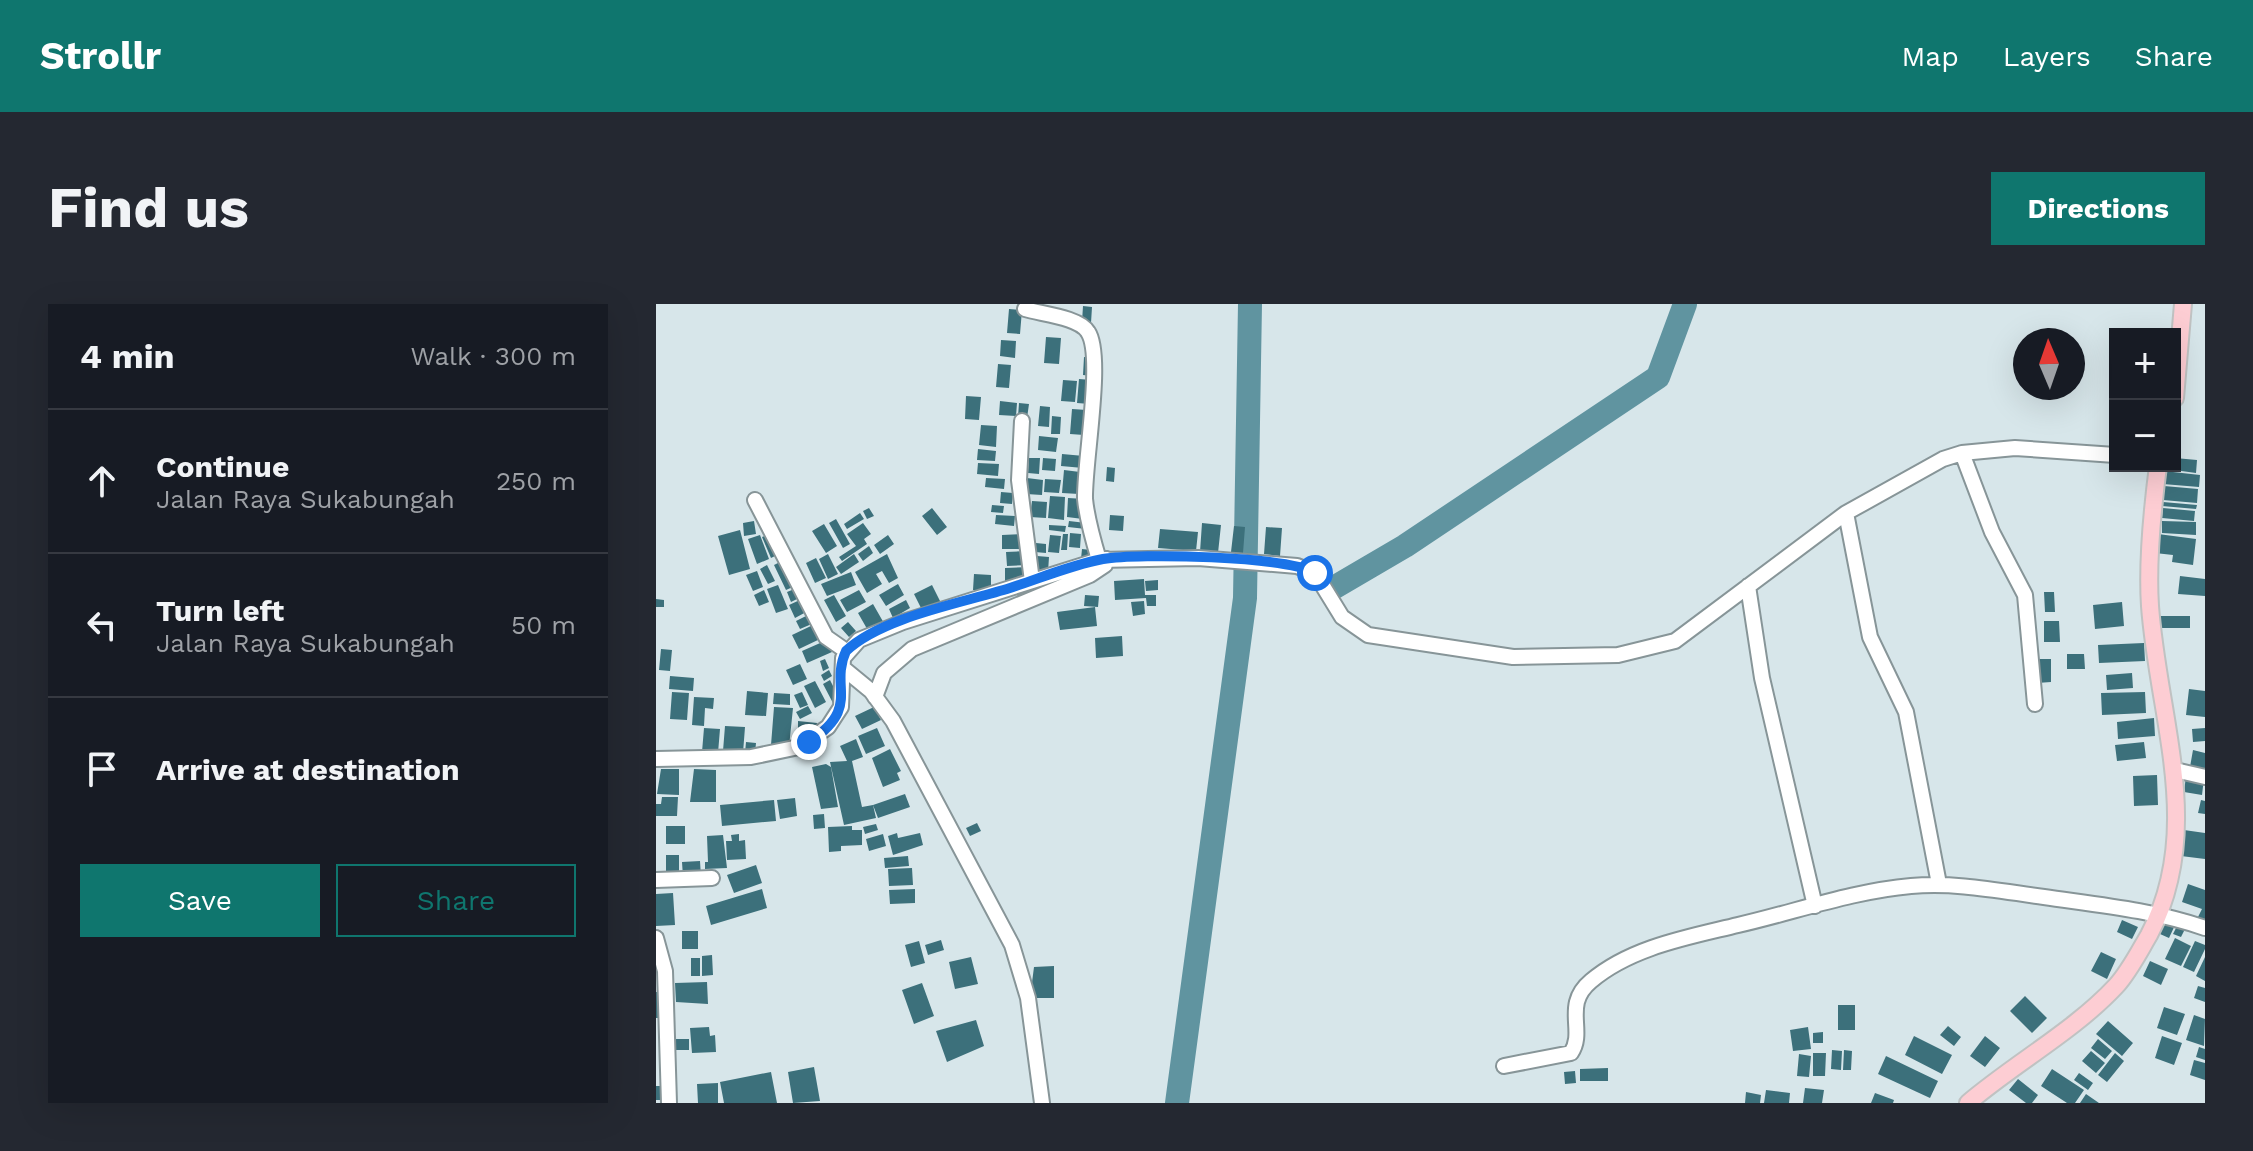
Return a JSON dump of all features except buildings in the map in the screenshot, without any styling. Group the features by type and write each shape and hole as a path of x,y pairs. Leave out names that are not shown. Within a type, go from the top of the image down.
{"main road":[{"path":"2181,328 2183,304"},
{"path":"1968,1103 2117,985 2160,913 2173,864 2177,821 2175,770 2150,606 2157,472"}],"street":[{"path":"875,697 884,673 912,649 1090,575 1105,565 1085,502 1094,358 1092,340 1080,325 1025,309"},
{"path":"1022,421 1019,480 1032,581"},
{"path":"656,759 751,757 786,751 809,742 828,727 841,707 846,651 866,636 1102,560 1198,558 1290,565 1315,573 1342,617 1368,635 1539,659 1618,655 1665,645 1846,513 1927,467 1962,453 2015,448 2109,455"},
{"path":"1962,453 1992,532 2025,595 2035,704"},
{"path":"755,500 826,637 846,651"},
{"path":"1846,513 1870,637 1906,712 1939,884"},
{"path":"1748,586 1762,678 1815,906"},
{"path":"843,668 875,697 893,721 1004,924 1028,998 1042,1103"},
{"path":"2175,770 2205,777"},
{"path":"656,880 712,878"},
{"path":"1504,1066 1571,1053 1575,1046 1574,1011 1578,995 1590,982 1634,955 1815,906 1908,886 1939,884 2160,913 2205,928"},
{"path":"656,938 665,971 669,1103"}],"waterway":[{"path":"1177,1103 1245,598 1250,304"},
{"path":"1335,587 1405,546 1658,377 1685,304"}],"route":[{"path":"809,742 828,727 841,707 846,651 866,636 903,622 1064,569 1114,558 1198,558 1290,565 1315,573"}]}
